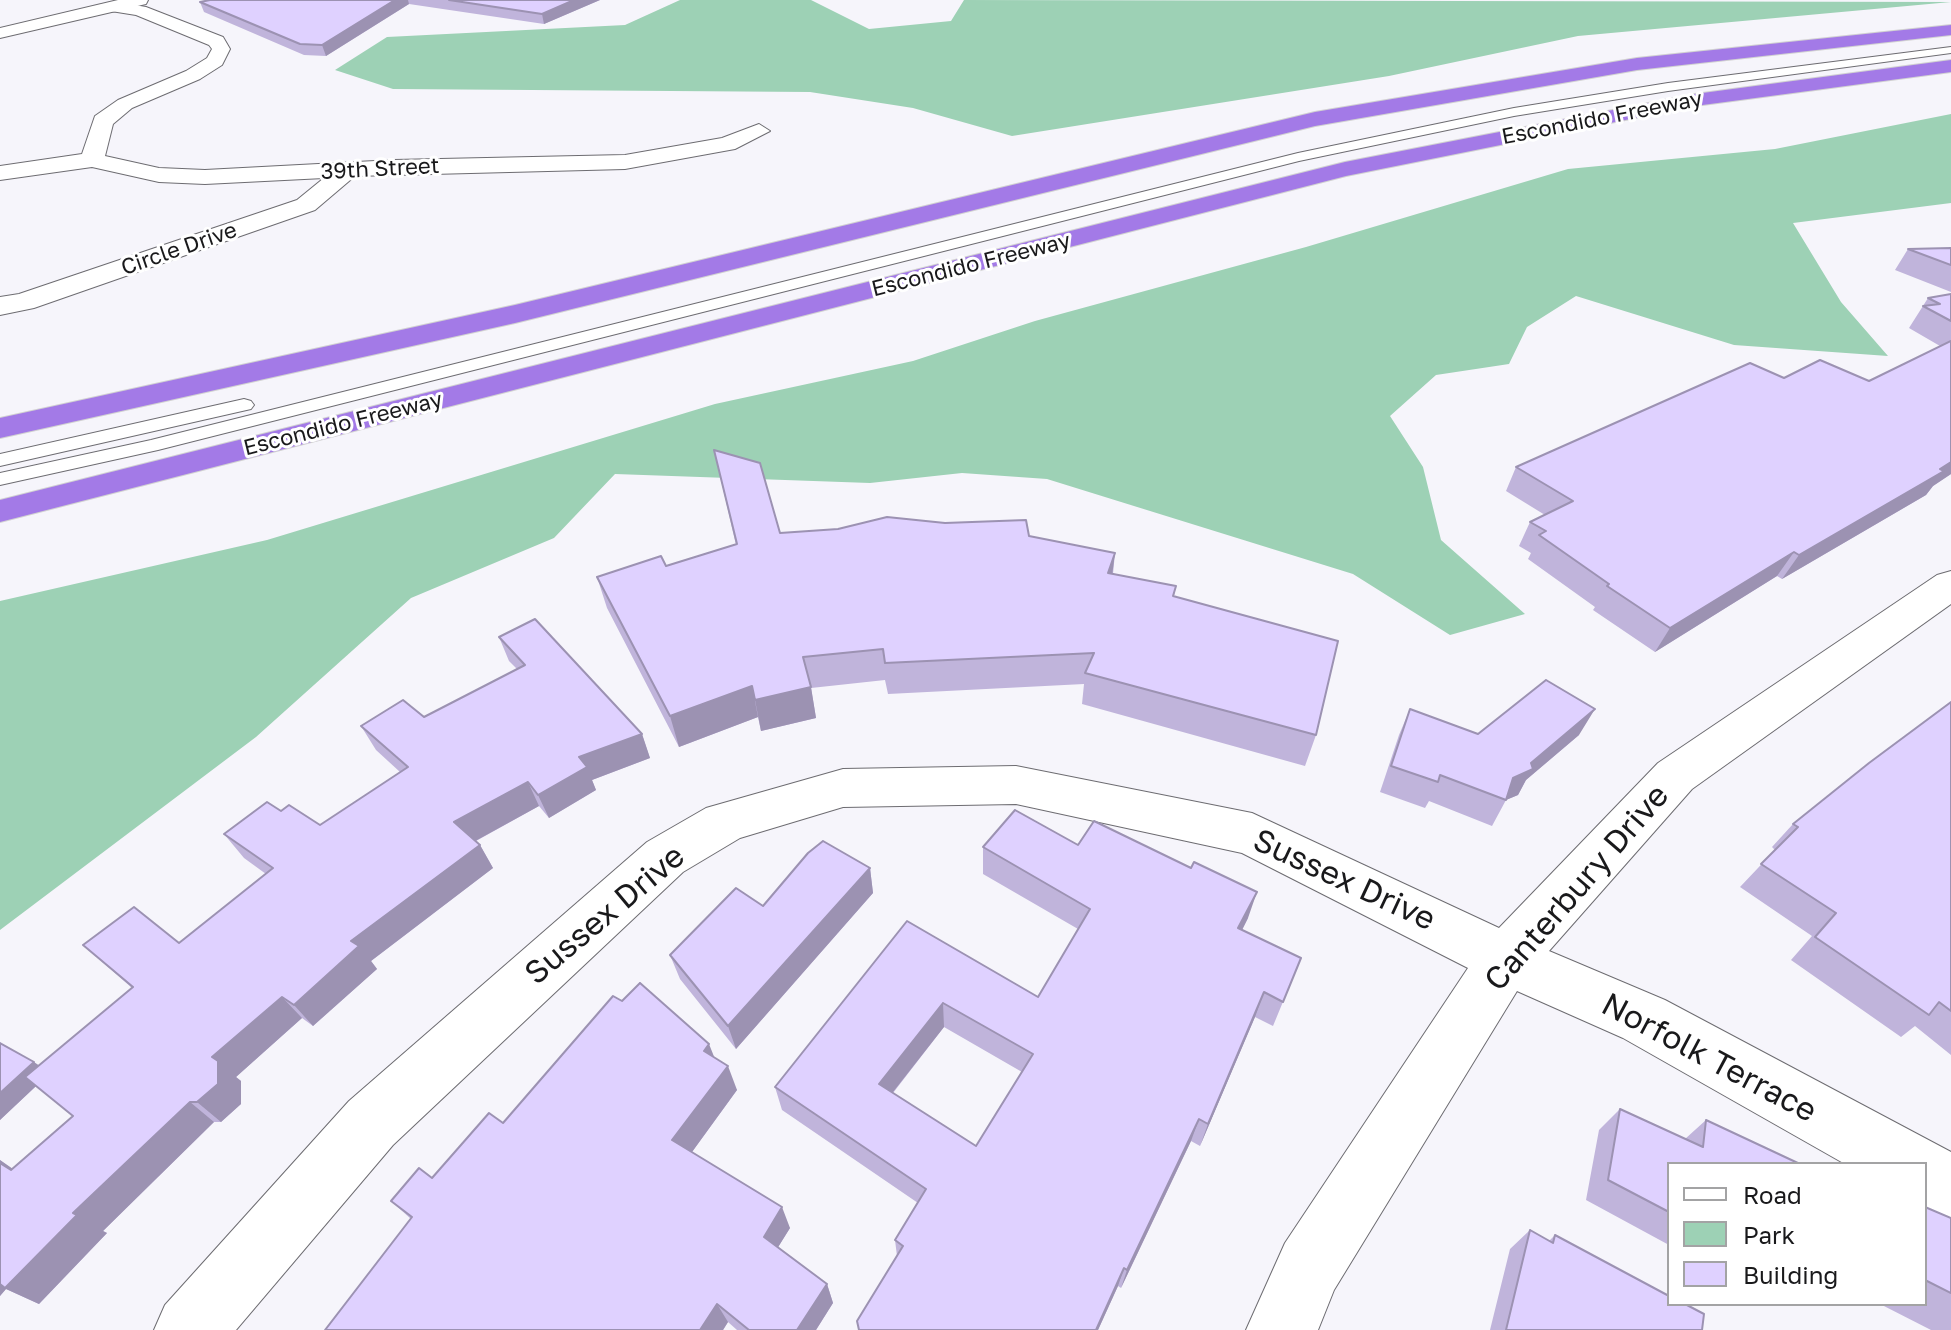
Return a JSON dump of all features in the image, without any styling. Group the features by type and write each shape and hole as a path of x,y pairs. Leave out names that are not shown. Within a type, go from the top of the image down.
{"highway":[{"name":"Escondido Freeway","path":"0,428 515,314 1315,119 1637,64 1951,30"},
{"name":"Escondido Freeway","path":"0,511 1345,169 1695,100 1951,66"}],"street":[{"path":"0,33 140,0"},
{"path":"92,160 103,121 125,104 193,75 215,61 221,49 216,41 140,11 117,7"},
{"name":"39th Street","path":"0,173 92,160 159,175 205,177 625,162 727,144 759,131"},
{"name":"Circle Drive","path":"0,306 24,302 306,205 348,170"},
{"name":"Canterbury Drive","path":"1282,1330 1309,1267 1506,959 1675,776 1951,584"},
{"name":"Sussex Drive","path":"190,1330 371,1123 665,857 724,822 843,788 1016,785 1252,834 1506,959"},
{"name":"Norfolk Terrace","path":"1506,959 1644,1019 1904,1162"},
{"path":"1927,1174 1951,1188"}],"lane":[{"path":"0,460 324,387 1303,144 1515,102 1659,78 1951,42"},
{"path":"0,479 167,443 1298,157 1514,112 1668,87 1951,50"}],"green space":[{"path":"680,0 811,0 869,29 951,21 964,0 1951,2 1578,36 1389,76 1012,136 913,108 810,92 393,89 335,70 387,37 625,25"},
{"path":"1951,114 1951,203 1793,223 1841,302 1888,356 1734,345 1576,296 1527,327 1509,364 1436,375 1390,416 1423,467 1441,540 1525,614 1450,635 1353,574 1047,479 962,473 870,483 615,474 554,538 411,598 256,737 0,930 0,601 267,540 715,404 913,361 1035,321 1306,247 1568,169 1775,149"}],"building":[{"path":"395,0 322,45 300,44 200,2"},
{"path":"449,0 574,0 542,14"},
{"path":"1951,248 1951,265 1908,249"},
{"path":"1951,294 1951,321 1923,306 1940,304 1928,298"},
{"path":"1951,341 1951,462 1940,469 1944,471 1799,555 1794,552 1670,628 1539,535 1546,531 1530,522 1573,501 1516,467 1750,363 1784,378 1820,360 1869,381"},
{"path":"714,450 760,463 780,533 838,529 887,517 945,523 1026,520 1029,536 1115,553 1108,573 1176,586 1173,596 1338,641 1316,735 1085,673 1094,653 885,663 883,649 803,657 811,687 755,700 752,686 670,716 597,577 661,556 666,566 737,544"},
{"path":"535,619 642,734 579,757 587,767 538,795 528,782 454,822 480,845 351,941 359,946 294,1005 282,997 212,1057 218,1061 218,1084 197,1102 190,1102 73,1213 77,1215 5,1288 0,1284 0,1163 11,1170 73,1116 25,1077 133,987 83,945 134,907 179,943 273,868 224,834 267,802 281,811 289,805 320,825 408,767 361,726 403,700 424,717 525,665 499,637"},
{"path":"1546,680 1595,709 1531,763 1533,769 1513,778 1506,800 1440,775 1438,782 1391,766 1410,709 1478,734"},
{"path":"1951,702 1951,1011 1939,1002 1929,1015 1815,937 1836,913 1761,864 1798,827 1793,824"},
{"path":"1015,810 1078,845 1094,821 1191,868 1194,862 1257,892 1238,928 1301,958 1283,1002 1264,992 1208,1124 1199,1119 1096,1330 859,1330 857,1321 903,1246 895,1240 926,1189 775,1087 907,921 1038,997 1090,909 983,847","holes":["943,1003 1033,1054 976,1146 879,1084"]},
{"path":"823,841 870,868 728,1026 670,955 736,888 763,906 808,853"},
{"path":"640,983 709,1044 704,1051 728,1066 672,1140 782,1207 764,1237 827,1284 797,1330 749,1330 717,1304 700,1330 325,1330 412,1217 391,1201 419,1168 432,1178 489,1113 503,1123 613,996 622,1001"},
{"path":"0,1043 34,1062 0,1093"},
{"path":"1620,1109 1703,1147 1706,1120 1796,1162 1667,1162 1667,1211 1608,1180"},
{"path":"1927,1208 1951,1218 1951,1293 1927,1281"},
{"path":"1530,1230 1553,1243 1555,1235 1667,1295 1667,1306 1689,1306 1704,1314 1702,1330 1506,1330"}]}
